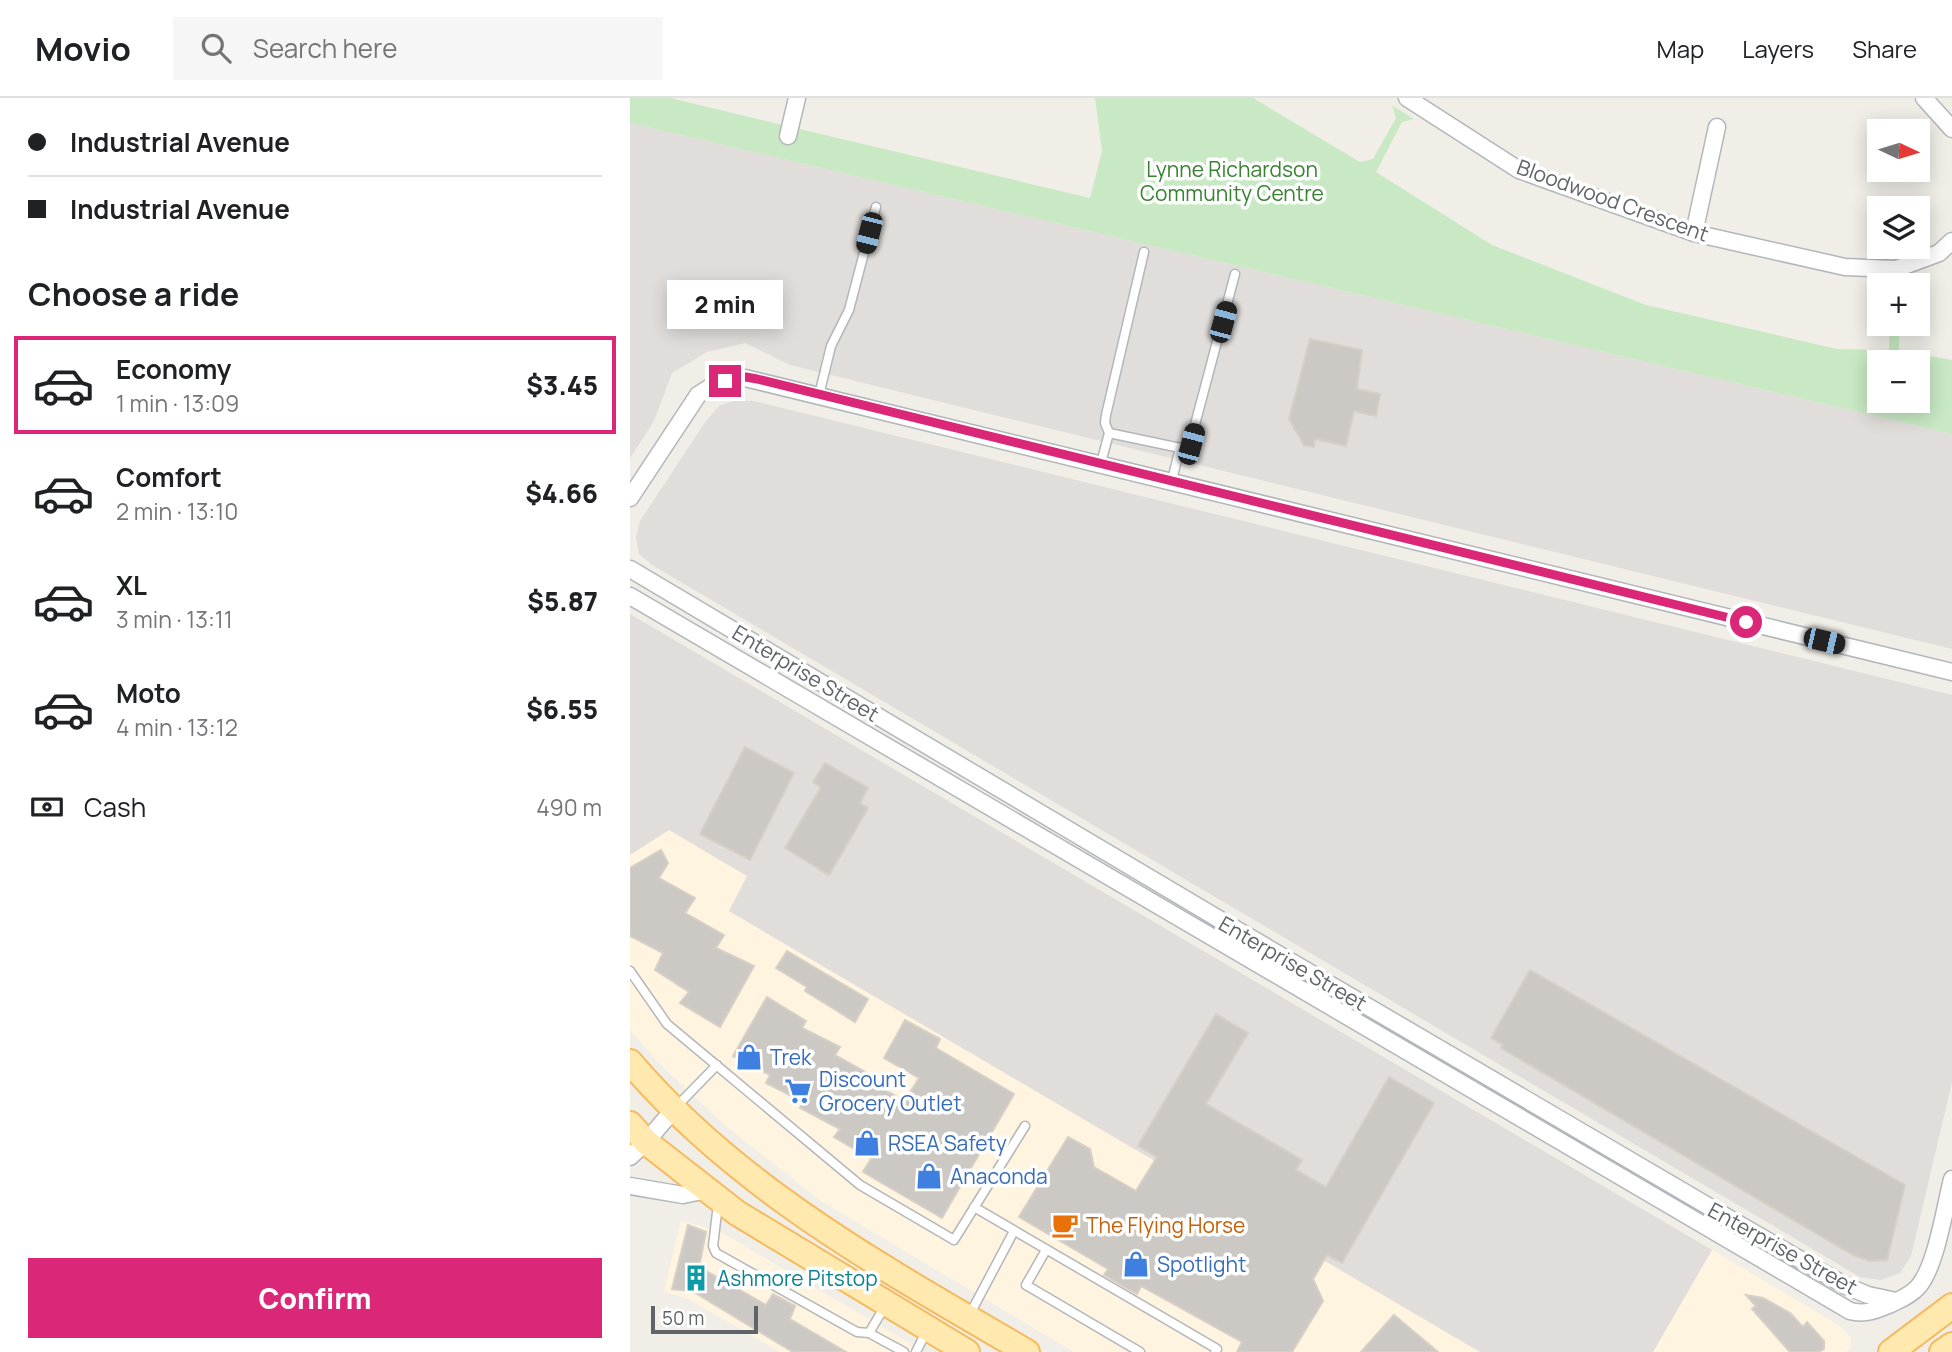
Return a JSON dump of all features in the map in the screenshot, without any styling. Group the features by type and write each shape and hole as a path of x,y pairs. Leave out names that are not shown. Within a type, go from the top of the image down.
{"main road":[{"path":"630,1062 705,1139 793,1209 855,1251 1027,1352"},
{"path":"635,1141 737,1213 967,1352"},
{"path":"1891,1352 1952,1306"},
{"path":"1942,1352 1952,1345"}],"street":[{"path":"788,136 797,98"},
{"name":"Bloodwood Crescent","path":"1407,98 1519,170 1694,233 1846,267 1896,269 1939,253 1952,241"},
{"path":"1924,98 1952,129"},
{"path":"1694,233 1717,127"},
{"path":"630,498 693,401 715,384 746,377 1952,672"},
{"name":"Enterprise Street","path":"630,569 1262,945 1846,1286 1868,1295 1897,1301"},
{"name":"Enterprise Street","path":"630,596 1836,1304 1850,1311 1865,1313 1897,1301"},
{"path":"635,1141 674,1109"},
{"path":"1897,1301 1915,1290 1928,1272 1952,1180"},
{"path":"630,1186 683,1195 713,1195"}],"lane":[{"path":"818,394 831,346 849,310 876,207"},
{"path":"1101,463 1109,433 1105,423 1106,415 1144,253"},
{"path":"1109,433 1185,449 1191,444 1235,274"},
{"path":"1172,481 1180,448"},
{"path":"630,971 667,1024 860,1185 954,1240 1025,1126"},
{"path":"674,1109 717,1065"},
{"path":"713,1195 713,1246 716,1253 857,1332 869,1333 904,1352"},
{"path":"974,1207 1217,1349 1215,1352"},
{"path":"969,1317 1014,1231"},
{"path":"1046,1250 1026,1285 1140,1352"},
{"path":"869,1333 886,1304"},
{"path":"916,1352 928,1329"}],"shaded area":[{"path":"630,123 1952,434 1952,649 790,365 745,343 707,352 672,373 654,421 630,458"},
{"path":"736,400 754,401 1952,695 1952,1082 1911,1256 1900,1273 1881,1280 1860,1277 652,565 639,554 636,537 640,521 706,421 719,406"},
{"path":"630,614 1712,1250 1653,1352 1480,1352 729,911 747,876 669,830 630,855"},
{"path":"669,830 748,876 729,911 1480,1352 1074,1352 821,1201 728,1128 661,1065 630,1030 630,855"},
{"name":"Ashmore Pitstop","path":"681,1221 717,1230 925,1352 780,1352 689,1299 664,1292"},
{"path":"1712,1250 1840,1326 1851,1338 1850,1349 1846,1352 1653,1352"}],"green space":[{"name":"Lynne Richardson Community Centre","path":"630,98 670,98 1090,198 1102,151 1095,98 1253,98 1360,162 1373,159 1396,118 1392,105 1414,119 1402,122 1376,172 1492,245 1646,305 1837,349 1889,350 1867,350 1867,413 1930,413 1930,356 1952,360 1952,434 630,123"},
{"name":"Lynne Richardson Community Centre","path":"1890,336 1899,336 1899,350 1889,350"}],"building":[{"path":"1310,339 1362,350 1357,389 1380,394 1376,416 1354,411 1346,446 1315,439 1314,447 1304,445 1289,419"},
{"path":"745,747 794,773 750,860 700,834"},
{"path":"825,763 868,788 860,803 868,808 829,875 785,848 821,787 813,782"},
{"path":"661,850 668,863 659,878 695,898 685,913 724,935 716,948 754,966 720,1027 680,1003 689,992 655,970 663,953 630,936 630,868"},
{"path":"787,951 868,999 855,1022 805,991 807,987 776,968"},
{"path":"1530,970 1905,1185 1887,1260 1870,1261 1853,1255 1501,1048 1503,1045 1491,1038"},
{"path":"767,997 806,1021 802,1028 840,1047 835,1055 871,1075 867,1081 905,1101 919,1078 884,1058 905,1020 940,1039 936,1048 1014,1094 942,1218 863,1172 871,1159 834,1137 840,1129 800,1108 804,1102 766,1083 770,1075 733,1056"},
{"path":"1216,1014 1248,1033 1206,1104 1302,1160 1296,1170 1326,1187 1389,1077 1434,1103 1342,1263 1327,1255 1313,1279 1323,1301 1292,1352 1237,1352 1242,1342 1141,1286 1137,1294 1104,1275 1108,1269 1019,1217 1068,1137 1090,1149 1094,1167 1136,1191 1157,1157 1138,1146"},
{"name":"Ashmore Pitstop","path":"688,1225 706,1232 699,1267 766,1305 773,1294 795,1306 790,1319 846,1352 793,1352 692,1291 672,1289"},
{"path":"1746,1295 1763,1298 1790,1313 1803,1327 1807,1322 1824,1341 1824,1349 1819,1352 1790,1352 1752,1309 1756,1306"},
{"path":"1394,1315 1438,1352 1361,1352"}],"place":[{"name":"Trek","path":"749,1057"},
{"name":"Discount Grocery Outlet","path":"798,1091"},
{"name":"RSEA Safety","path":"867,1143"},
{"name":"Anaconda","path":"929,1176"},
{"name":"The Flying Horse","path":"1065,1225"},
{"name":"Spotlight","path":"1136,1264"},
{"name":"Ashmore Pitstop","path":"696,1278"}],"route":[{"path":"725,381 746,377 757,379 1746,622"}]}
